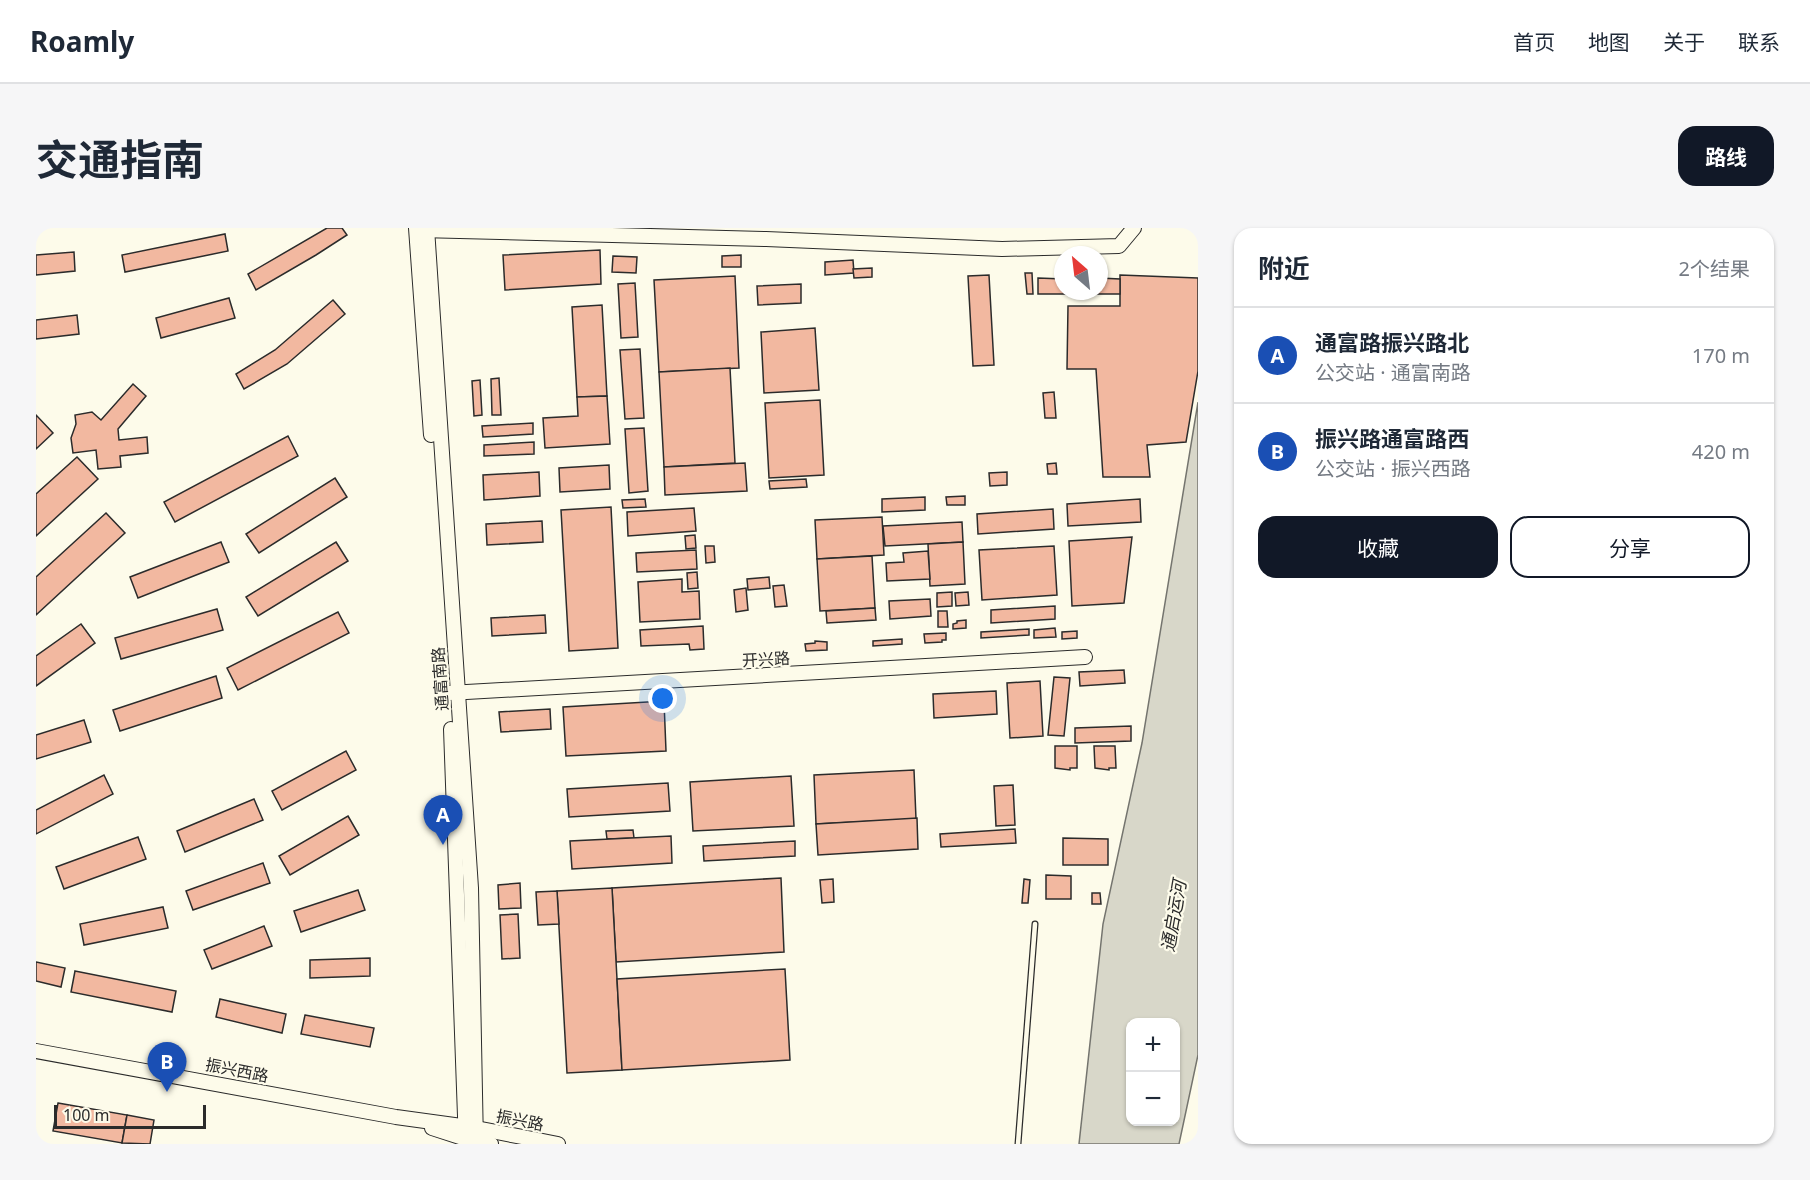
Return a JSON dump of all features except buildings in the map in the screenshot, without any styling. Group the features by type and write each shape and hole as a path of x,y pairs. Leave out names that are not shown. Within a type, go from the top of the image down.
{"street":[{"path":"422,229 766,239 1002,249 1119,246 1134,228"},
{"name":"通富南路","path":"422,229 453,693 471,888 471,1137"},
{"name":"开兴路","path":"453,693 1085,657"},
{"name":"振兴西路","path":"36,1051 396,1117 471,1137"},
{"name":"振兴路","path":"471,1137 491,1144"},
{"name":"振兴路","path":"471,1137 558,1144"}],"lane":[{"path":"1018,1144 1035,924"}],"water":[{"name":"通启运河","path":"1198,402 1198,1055 1179,1144 1079,1144 1103,924 1142,743"}],"place":[{"name":"通富路振兴路北","path":"443,845"},
{"name":"振兴路通富路西","path":"167,1092"}]}
